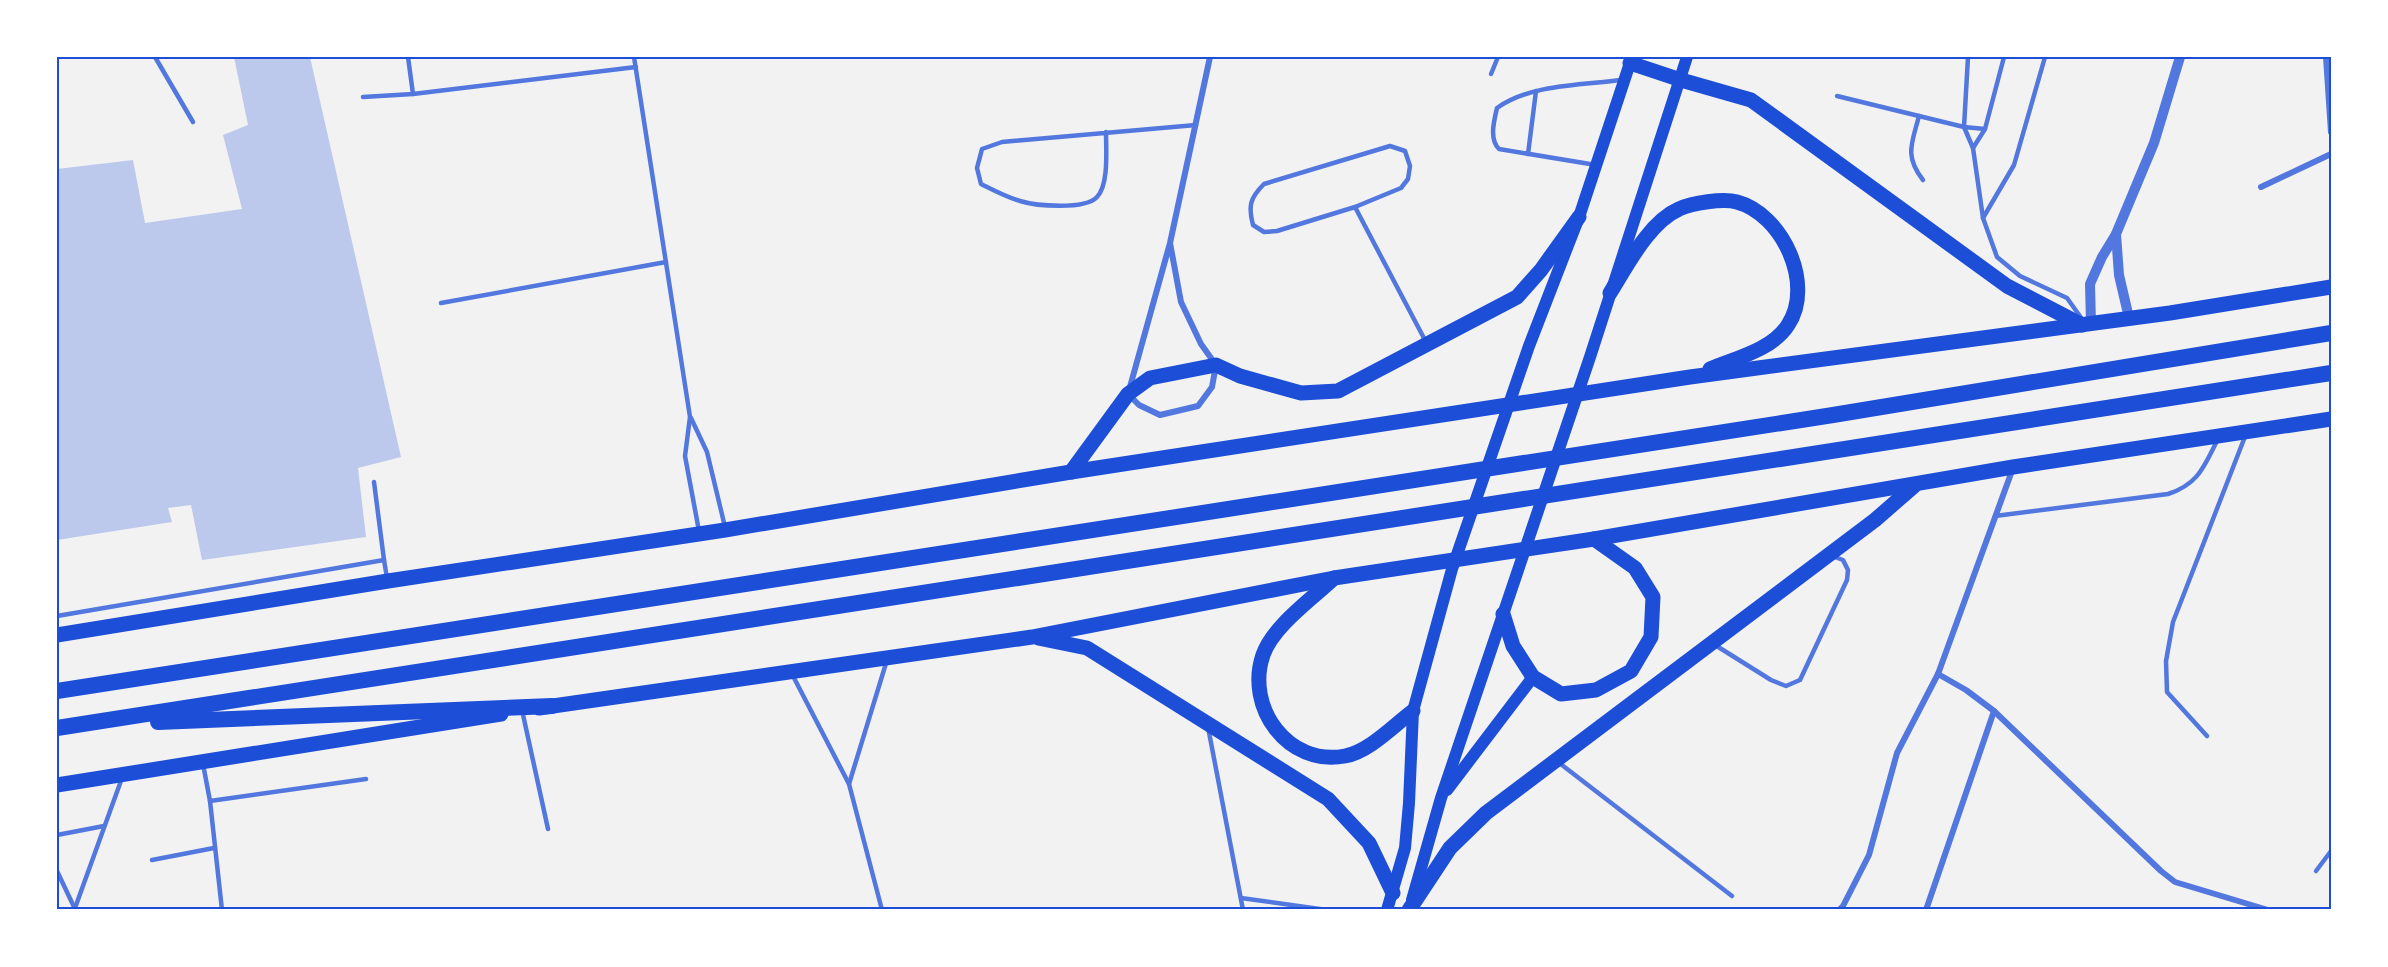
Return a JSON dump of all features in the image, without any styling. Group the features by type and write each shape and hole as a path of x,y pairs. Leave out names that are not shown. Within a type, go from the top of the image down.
{"highway":[{"path":"57,691 1774,424 2331,333"},
{"path":"57,728 2331,373"},
{"path":"79,725 552,706"}],"main road":[{"path":"1409,910 1441,798 1590,357 1687,57"},
{"path":"1387,910 1405,848 1413,711 1452,569 1529,346 1579,217 1624,80 1628,59 1681,80 1750,100 2007,286 2086,324"},
{"path":"1610,292 1651,231 1677,209 1703,202 1737,202 1762,215 1783,238 1797,270 1798,299 1788,325 1767,346 1690,377"},
{"path":"1071,472 1128,394 1150,378 1216,365 1240,376 1301,393 1338,391 1517,297 1541,270 1579,217"},
{"path":"57,635 388,581 725,530 1071,472 1690,377 2129,318 2331,287"},
{"path":"57,785 552,706 1032,637 1334,578 2331,418"},
{"path":"1409,910 1450,848 1486,813 1875,520 1915,485"},
{"path":"1503,615 1513,646 1533,677 1561,694 1596,690 1631,671 1650,637 1653,597 1635,568 1594,538"},
{"path":"1334,578 1281,626 1263,655 1259,681 1263,705 1269,722 1280,736 1298,749 1322,756 1344,756 1364,748 1413,711"},
{"path":"1032,637 1087,648 1328,799 1369,843 1393,893"},
{"path":"1441,798 1533,677"}],"street":[{"path":"1170,243 1181,302 1201,344 1216,365 1212,387 1198,406 1160,415 1139,405 1128,394 1170,243 1210,57"},
{"path":"2086,324 2090,284 2102,257 2116,234 2154,143 2180,57"},
{"path":"2326,57 2331,132"},
{"path":"2261,186 2331,154"},
{"path":"2116,234 2119,275 2129,318"},
{"path":"1839,910 1869,855 1897,753 1938,674 2013,468"},
{"path":"1938,674 1966,690 1994,711 2161,872 2175,882 2268,910"},
{"path":"1926,910 1994,711"}],"lane":[{"path":"154,57 193,122"},
{"path":"408,57 413,94"},
{"path":"634,57 690,417 685,456 700,534"},
{"path":"1491,74 1498,57"},
{"path":"1968,57 1964,127 1973,148 1983,218 1997,257 2020,276 2067,298 2086,324"},
{"path":"1973,148 1985,129 2004,57"},
{"path":"1983,218 2014,165 2044,57"},
{"path":"363,97 413,94 636,67"},
{"path":"1596,165 1499,149 1494,144 1497,108 1536,91 1624,80"},
{"path":"1528,154 1536,91"},
{"path":"1838,96 1964,127 1985,129"},
{"path":"1919,116 1910,153 1913,168 1923,180"},
{"path":"1106,132 1104,183 1097,197 1084,204 1040,205 1018,201 981,184 977,168 982,149 1002,142 1106,132 1196,125"},
{"path":"1389,146 1405,151 1410,166 1408,179 1401,188 1354,207 1277,231 1264,232 1253,225 1249,209 1256,192 1264,184 1379,147 1389,146"},
{"path":"1354,207 1427,345"},
{"path":"441,303 666,262"},
{"path":"690,417 707,452 725,530"},
{"path":"2208,736 2167,692 2166,661 2173,622 2247,431"},
{"path":"1995,516 2168,494 2184,488 2196,479 2220,436"},
{"path":"374,482 388,581"},
{"path":"1712,643 1771,680 1786,686 1800,680 1847,580 1848,570 1843,560 1829,555"},
{"path":"57,616 384,560"},
{"path":"849,784 888,657"},
{"path":"790,671 849,784 882,910"},
{"path":"522,711 548,829"},
{"path":"1207,724 1243,910"},
{"path":"1556,760 1732,896"},
{"path":"202,762 210,801 222,910"},
{"path":"75,909 124,774"},
{"path":"210,801 366,779"},
{"path":"57,835 105,826"},
{"path":"152,860 214,848"},
{"path":"2316,871 2331,851"},
{"path":"57,871 75,909"},
{"path":"1241,898 1327,910"}],"building":[{"path":"234,57 310,57 401,457 358,468 366,537 202,560 191,505 168,508 172,522 57,540 57,169 133,160 145,223 242,209 223,135 248,125"}]}
